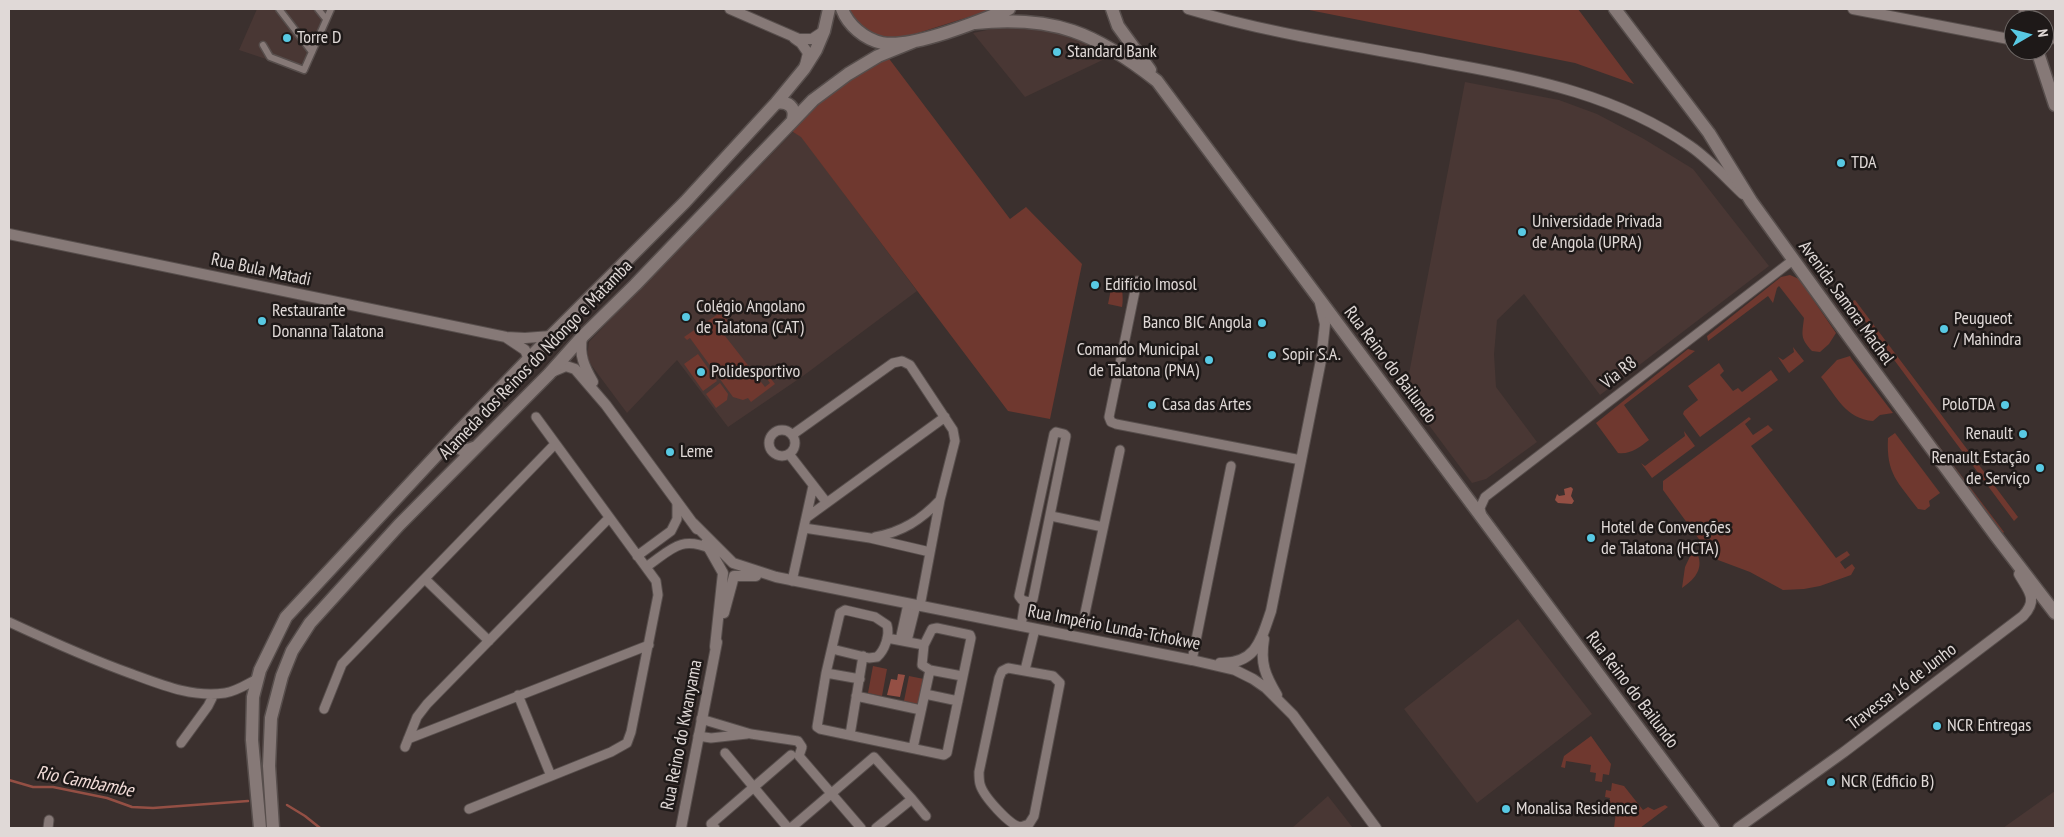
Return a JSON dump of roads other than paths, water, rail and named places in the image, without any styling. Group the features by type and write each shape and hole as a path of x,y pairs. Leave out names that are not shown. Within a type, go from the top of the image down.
{"main road":[{"name":"Alameda dos Reinos do Ndongo e Matamba","path":"260,828 254,764 253,697 257,679 286,617 459,431 685,202 776,103 804,69 816,50 824,31 829,9"},
{"path":"842,9 854,28 875,40 890,44 914,41 975,23 1009,9"},
{"path":"1112,9 1118,26 1157,81"},
{"name":"Avenida Samora Machel","path":"1615,9 1708,133 1751,201 1793,260 2055,613"},
{"name":"Rua Reino do Bailundo","path":"975,23 1008,20 1032,21 1075,32 1127,57 1157,81 1713,828"},
{"name":"Alameda dos Reinos do Ndongo e Matamba","path":"273,828 269,739 275,700 292,650 303,633 399,525 549,374 582,337 624,296 793,119 821,92 848,74 878,56 914,41"},
{"path":"2040,60 2055,105"},
{"path":"776,103 786,102 791,105 794,113 793,119"},
{"path":"609,278 605,286 607,295 614,298 624,296"},
{"path":"459,431 457,440 461,449 468,450 476,447"},
{"path":"286,617 285,623 288,630 292,633 303,633"}],"street":[{"path":"279,9 312,52"},
{"path":"318,9 326,19"},
{"path":"263,45 270,57 304,70 330,9"},
{"path":"730,9 805,39 819,36 824,31"},
{"path":"1188,9 1317,39 1513,75 1593,96 1644,119 1691,146 1751,201"},
{"path":"1853,9 2004,38"},
{"path":"785,32 806,48 808,58 804,69"},
{"name":"Rua Bula Matadi","path":"9,234 506,338 551,336"},
{"name":"Via R8","path":"1484,521 1480,508 1485,497 1793,260"},
{"path":"1137,281 1109,416 1111,422 1301,460"},
{"path":"1292,715 1278,696 1264,670 1262,655 1325,332 1324,314 1315,293"},
{"name":"Rua Império Lunda-Tchokwe","path":"582,337 581,360 606,405"},
{"name":"Rua Bula Matadi","path":"506,338 525,350 529,359"},
{"path":"792,435 893,362 902,362 910,365 953,430 955,441 940,500 930,552 904,641"},
{"name":"Rua Império Lunda-Tchokwe","path":"549,374 566,366 575,369 606,405 677,503 733,563 792,581 1205,662 1235,670 1253,679 1292,715 1376,828"},
{"path":"469,809 619,748 627,742 631,732 658,595 656,581 536,417"},
{"path":"806,518 945,417"},
{"path":"776,431 787,431 792,435 795,444 789,454 785,456 776,455 772,452 769,442 776,431"},
{"path":"1056,432 1066,436 1033,599 1032,602 1025,601 1020,599 1020,596 1054,434 1056,432"},
{"path":"324,710 342,664 555,444"},
{"path":"1085,613 1120,450"},
{"path":"789,454 827,503"},
{"path":"1192,660 1231,466"},
{"path":"792,581 813,486"},
{"path":"870,538 904,529 925,516 940,500"},
{"path":"637,556 671,531 677,518 677,503"},
{"path":"1051,516 1103,527"},
{"path":"609,518 427,704 417,717 406,743 440,725 649,645"},
{"name":"Rua Império Lunda-Tchokwe","path":"694,523 711,549 722,573 727,577 745,575 776,577"},
{"path":"804,528 870,538 930,552"},
{"path":"671,531 680,543"},
{"path":"646,567 680,543 694,543 711,549"},
{"name":"Travessa 16 de Junho","path":"1738,828 1849,748 2011,626 2029,609 2032,603 2031,594 2005,548"},
{"path":"722,573 724,565 733,563 737,570 734,576"},
{"name":"Rua Reino do Kwanyama","path":"715,647 722,573"},
{"name":"Rua Reino do Kwanyama","path":"681,828 715,647 734,576"},
{"path":"425,578 489,641"},
{"path":"1021,626 1025,601"},
{"path":"832,649 873,658 877,657 882,652 887,638 888,629 885,622 875,617 842,610 832,649 826,673 817,727 820,729 946,754 972,638 970,635 937,628 932,629 928,633 924,645 921,661 923,667 962,676"},
{"path":"1205,662 1227,663 1240,661 1250,655 1261,639 1271,611"},
{"path":"9,622 91,659 172,689 214,694 227,693 257,679"},
{"path":"1025,670 1035,629"},
{"path":"887,638 924,645"},
{"path":"850,735 863,656"},
{"path":"1008,668 1025,670 1054,676 1060,683 1034,816 1029,824 1022,827 1012,824 984,793 980,784 979,772 1000,674 1008,668"},
{"path":"913,748 930,670"},
{"path":"826,673 860,679"},
{"path":"181,742 208,706 214,694"},
{"path":"925,694 958,701"},
{"path":"518,695 551,776"},
{"path":"856,696 921,710"},
{"path":"427,704 423,714 424,718 431,726 440,725"},
{"path":"701,719 792,748 861,828"},
{"path":"711,738 714,722"},
{"path":"698,736 711,738 752,734"},
{"path":"715,828 711,824 754,788 792,748"},
{"path":"725,753 789,828 874,757 926,816"},
{"path":"876,828 912,799"}],"waterway":[{"name":"Rio Cambambe","path":"9,780 33,787 53,787 107,798 132,807 153,808 248,801"},
{"name":"Rio Cambambe","path":"287,805 320,828"}],"place":[{"name":"Torre D","path":"287,38"},
{"name":"Standard Bank","path":"1057,52"},
{"name":"TDA","path":"1841,163"},
{"name":"Universidade Privada de Angola (UPRA)","path":"1522,232"},
{"name":"Edifício Imosol","path":"1095,285"},
{"name":"Colégio Angolano de Talatona (CAT)","path":"686,317"},
{"name":"Restaurante Donanna Talatona","path":"262,321"},
{"name":"Banco BIC Angola","path":"1262,323"},
{"name":"Peugueot / Mahindra","path":"1944,329"},
{"name":"Sopir S.A.","path":"1272,355"},
{"name":"Comando Municipal de Talatona (PNA)","path":"1209,360"},
{"name":"Polidesportivo","path":"701,372"},
{"name":"Casa das Artes","path":"1152,405"},
{"name":"PoloTDA","path":"2005,405"},
{"name":"Renault","path":"2023,434"},
{"name":"Leme","path":"670,452"},
{"name":"Renault Estação de Serviço","path":"2040,468"},
{"name":"Hotel de Convenções de Talatona (HCTA)","path":"1591,538"},
{"name":"NCR Entregas","path":"1937,726"},
{"name":"NCR (Edficio B)","path":"1831,782"},
{"name":"Monalisa Residence","path":"1506,809"}]}
